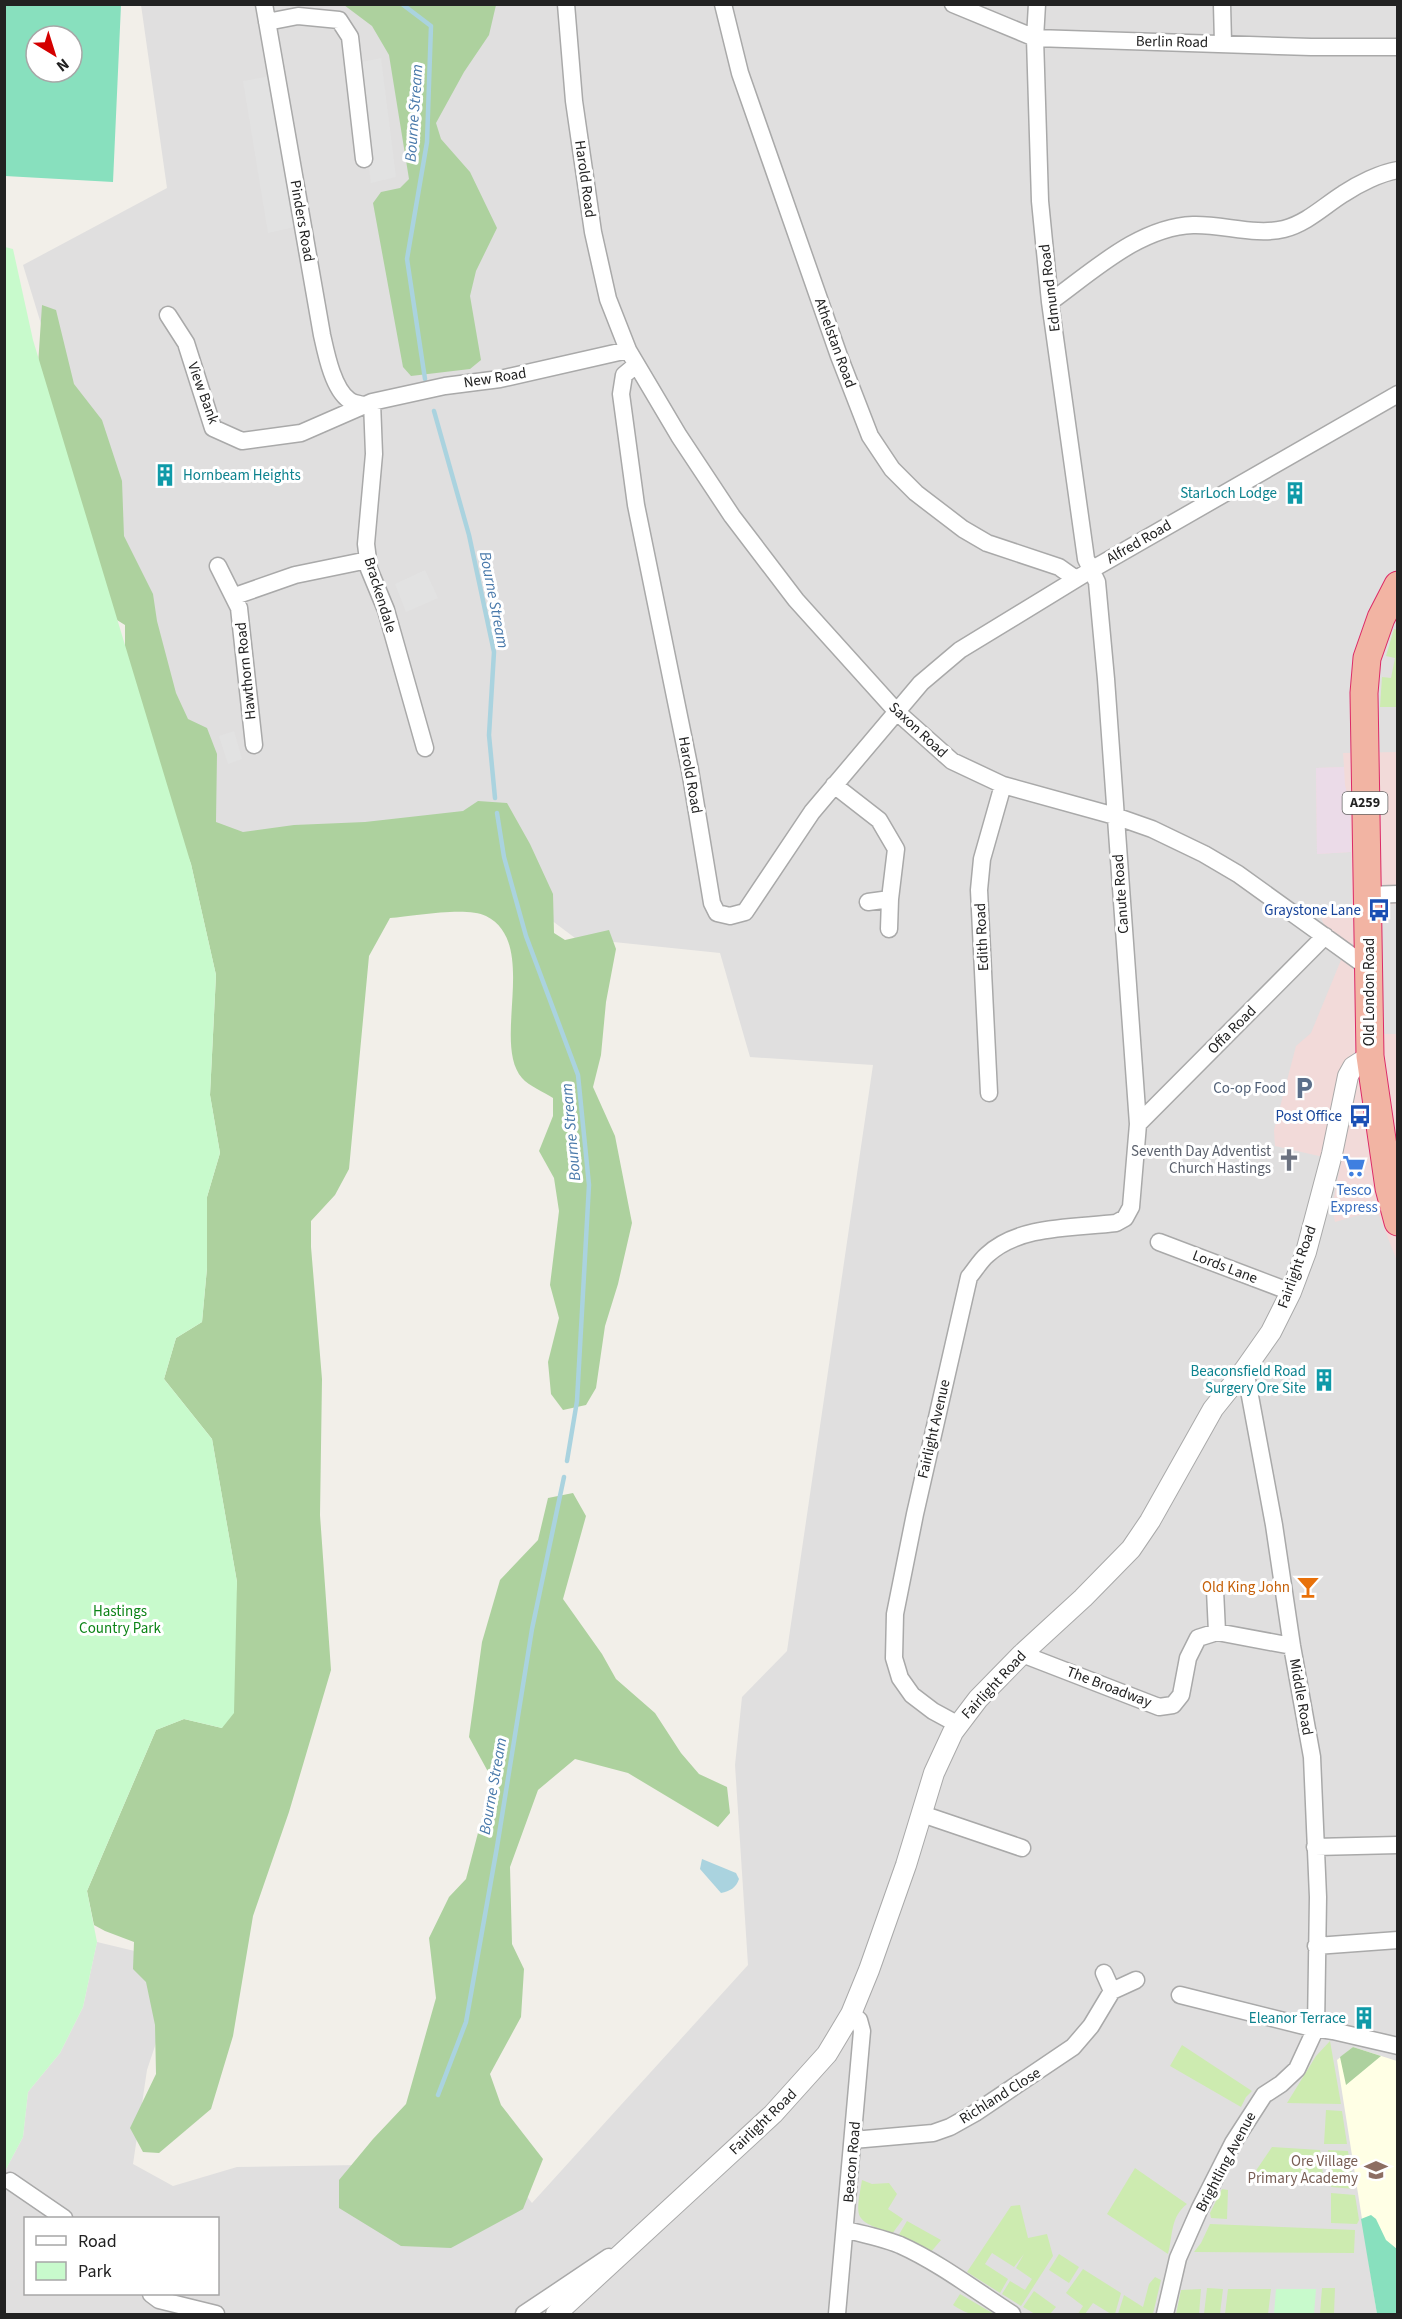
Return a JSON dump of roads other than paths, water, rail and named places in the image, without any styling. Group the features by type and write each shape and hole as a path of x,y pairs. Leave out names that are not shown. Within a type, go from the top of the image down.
{"highway":[{"name":"Old London Road","path":"1398,585 1381,618 1367,658 1364,693 1370,1056 1389,1188 1398,1222"}],"street":[{"name":"Pinders Road","path":"264,4 320,324 329,363 338,387 349,400 368,403"},
{"name":"Harold Road","path":"566,4 574,101 593,232 608,299 628,350"},
{"name":"Athelstan Road","path":"723,4 740,73 839,356 870,436 892,469 916,494 963,529 987,543 1059,567 1076,579"},
{"name":"Berlin Road","path":"953,4 1035,38 1311,47 1398,47"},
{"name":"Edmund Road","path":"1037,4 1035,38 1040,201 1050,302 1086,559 1091,570"},
{"path":"1222,4 1223,43"},
{"path":"267,22 298,16 339,20 350,37 364,159"},
{"path":"1050,302 1122,250 1162,231 1190,225 1217,225 1262,231 1285,229 1304,221 1345,192 1398,170"},
{"name":"View Bank","path":"168,315 186,343 213,428 242,441 301,433 368,403"},
{"name":"Saxon Road","path":"628,350 679,436 732,516 796,600 897,712 952,762 1003,785 1115,816 1152,829 1204,854 1238,874 1370,969"},
{"name":"New Road","path":"368,403 445,386 500,379 628,350"},
{"name":"Harold Road","path":"636,365 624,375 621,394 634,494 690,770 712,903 717,913 730,916 745,912 812,812 897,712"},
{"name":"Alfred Road","path":"897,712 921,683 960,650 1091,570 1398,394"},
{"name":"Brackendale","path":"368,403 374,454 366,544 369,569 386,610 425,748"},
{"path":"235,597 295,575 368,560"},
{"name":"Hawthorn Road","path":"218,566 239,608 254,745"},
{"name":"Canute Road","path":"1091,570 1096,582 1105,668 1138,1125 1131,1208 1125,1218"},
{"path":"834,785 879,820 896,849 888,929"},
{"name":"Edith Road","path":"989,1093 979,890 982,858 1003,785"},
{"path":"1367,895 1398,894"},
{"path":"868,902 890,899"},
{"name":"Offa Road","path":"1138,1125 1324,936"},
{"name":"Fairlight Road","path":"556,2314 773,2114 827,2054 851,2014 877,1949 934,1773 957,1725 978,1699 1022,1654 1131,1550 1150,1521 1213,1409 1245,1370 1271,1332 1292,1292 1306,1252 1332,1154 1344,1087 1353,1067 1370,1056"},
{"name":"Fairlight Avenue","path":"957,1725 912,1695 900,1678 894,1658 895,1614 915,1514 969,1277 986,1256 1007,1240 1036,1232 1116,1223 1125,1218"},
{"name":"Lords Lane","path":"1160,1242 1292,1292"},
{"name":"Middle Road","path":"1245,1370 1274,1525 1312,1757 1318,1897 1316,2028"},
{"path":"1215,1590 1217,1632 1292,1646"},
{"name":"The Broadway","path":"1022,1654 1159,1707 1173,1704 1181,1695 1188,1658 1198,1638 1217,1632"},
{"path":"922,1814 1022,1848"},
{"path":"1315,1847 1398,1845"},
{"path":"1316,1946 1398,1940"},
{"path":"1104,1973 1112,1991 1136,1980"},
{"name":"Richland Close","path":"853,2140 933,2133 950,2127 975,2113 1073,2047 1091,2026 1112,1991"},
{"path":"1180,1995 1398,2046"},
{"name":"Beacon Road","path":"837,2314 862,2031 860,2020 851,2014"},
{"name":"Brightling Avenue","path":"1165,2314 1178,2258 1233,2143 1264,2095 1281,2084 1297,2069 1316,2028"},
{"path":"10,2181 63,2217"},
{"path":"846,2230 871,2235 901,2246 942,2269 1012,2314"},
{"path":"524,2314 602,2260 631,2245"},
{"path":"152,2295 159,2300 216,2314"}],"water":[{"path":"702,1859 736,1873 739,1879 736,1885 721,1893 700,1869"}],"waterway":[{"name":"Bourne Stream","path":"402,4 431,26 427,142 407,259 425,379"},
{"name":"Bourne Stream","path":"434,411 469,535 494,652 489,735 495,798"},
{"name":"Bourne Stream","path":"497,813 504,857 526,936 578,1075 589,1185 577,1401 567,1461"},
{"name":"Bourne Stream","path":"438,2095 466,2022 532,1629 564,1477"}],"place":[{"name":"Hornbeam Heights","path":"165,475"},
{"name":"StarLoch Lodge","path":"1295,493"},
{"name":"Graystone Lane","path":"1379,910"},
{"name":"Co-op Food","path":"1304,1088"},
{"name":"Post Office","path":"1360,1116"},
{"name":"Seventh Day Adventist Church Hastings","path":"1289,1160"},
{"name":"Tesco Express","path":"1354,1166"},
{"name":"Beaconsfield Road Surgery Ore Site","path":"1324,1380"},
{"name":"Old King John","path":"1308,1587"},
{"name":"Eleanor Terrace","path":"1364,2018"},
{"name":"Ore Village Primary Academy","path":"1376,2170"}],"park label":[{"name":"Hastings Country Park","path":"120,1620"}]}
